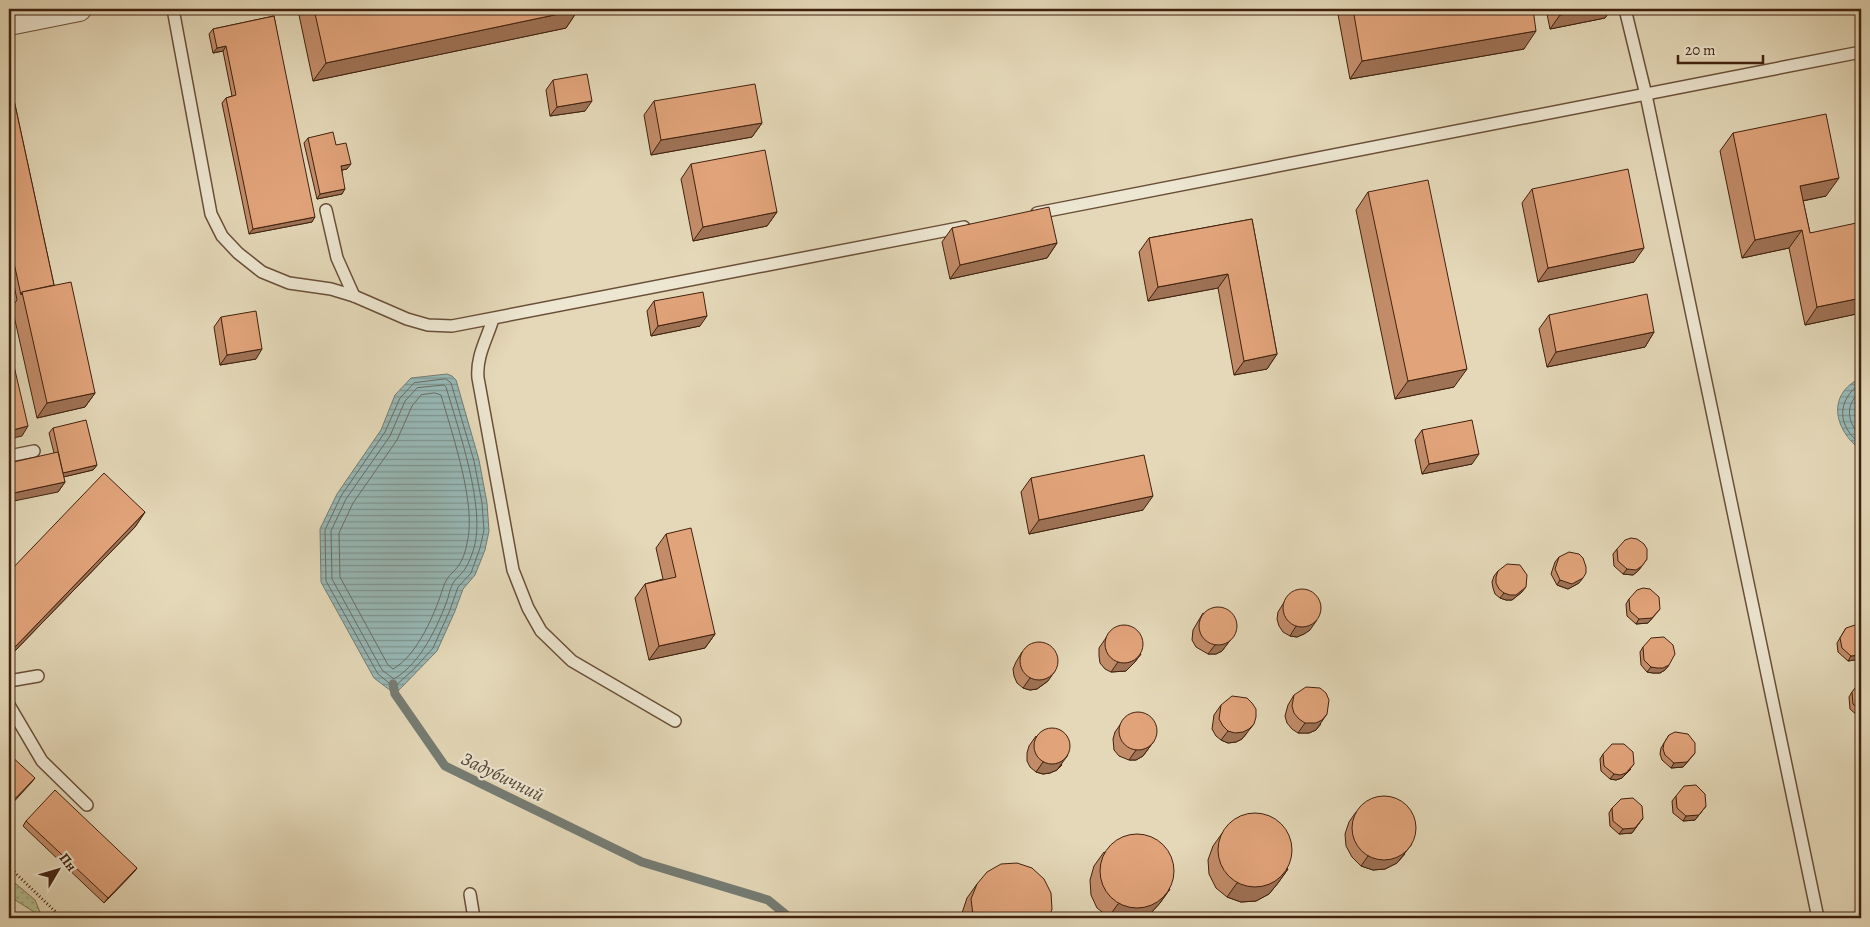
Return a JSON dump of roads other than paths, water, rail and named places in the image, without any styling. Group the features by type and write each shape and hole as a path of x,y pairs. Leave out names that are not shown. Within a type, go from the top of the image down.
{"street":[{"path":"9,23 79,9"}],"lane":[{"path":"173,9 211,214 222,236 238,253 262,272 289,282 331,289 354,296 407,319 428,325 452,326 493,319 972,226"},
{"path":"1626,9 1646,95 1818,918"},
{"path":"1030,215 1861,52"},
{"path":"326,210 336,258 354,296"},
{"path":"493,319 479,355 477,366 478,378 512,570 528,608 541,632 572,661 675,722"},
{"path":"9,456 34,451"},
{"path":"9,681 38,676"},
{"path":"9,705 42,761 86,805"},
{"path":"470,894 474,918"}],"water":[{"path":"447,374 456,380 479,460 487,503 489,531 485,550 475,575 463,589 437,651 395,694 374,678 321,582 320,529 337,494 381,430 395,395 411,378"},
{"path":"1861,378 1861,450 1845,433 1840,423 1838,403 1842,393"}],"waterway":[{"name":"Задубичний","path":"393,684 395,694 445,766 642,862 768,900 790,918"}]}
